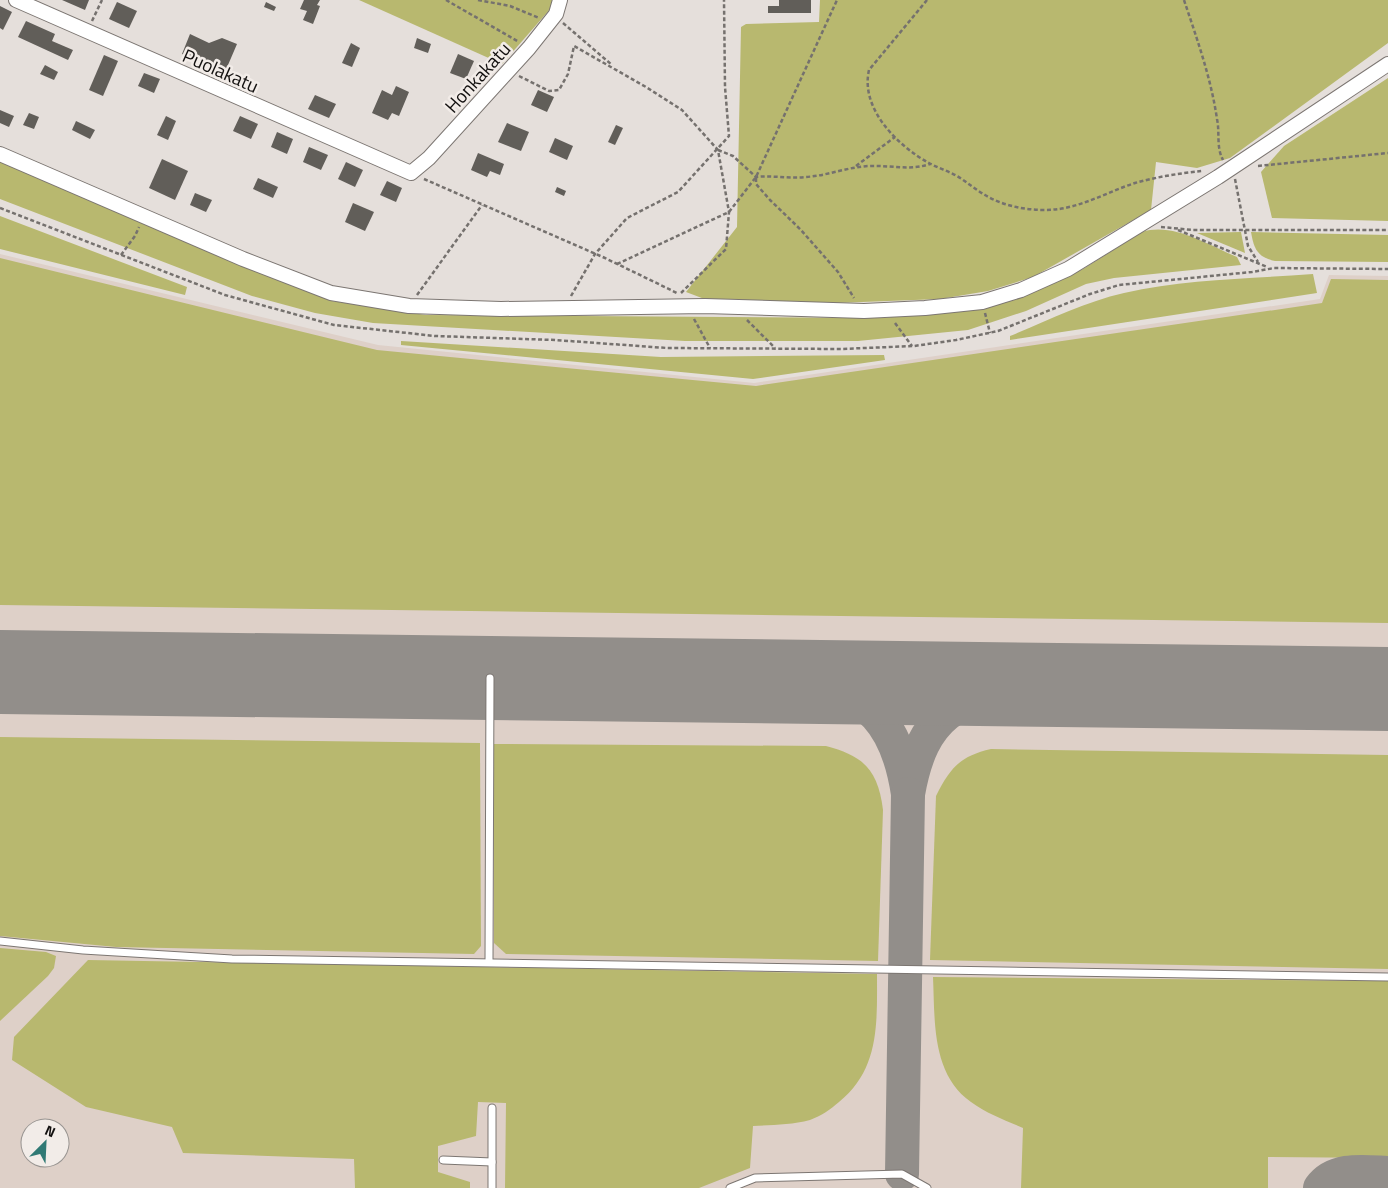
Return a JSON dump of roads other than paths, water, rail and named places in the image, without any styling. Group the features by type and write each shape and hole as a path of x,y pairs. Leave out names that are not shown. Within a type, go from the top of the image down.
{"street":[{"name":"Puolakatu","path":"16,0 411,173"},
{"name":"Honkakatu","path":"411,173 429,158 529,48 556,14 560,0"},
{"path":"0,154 243,259 331,293 409,306 665,307 683,300 705,306 733,307 864,311 925,308 982,302 1021,290 1068,269 1231,169 1388,64"}],"lane":[{"path":"489,962 490,678"},
{"path":"0,941 83,950 196,957 1388,977"},
{"path":"492,1108 492,1188"},
{"path":"443,1160 492,1162"},
{"path":"730,1188 755,1178 902,1174 927,1188"}]}
